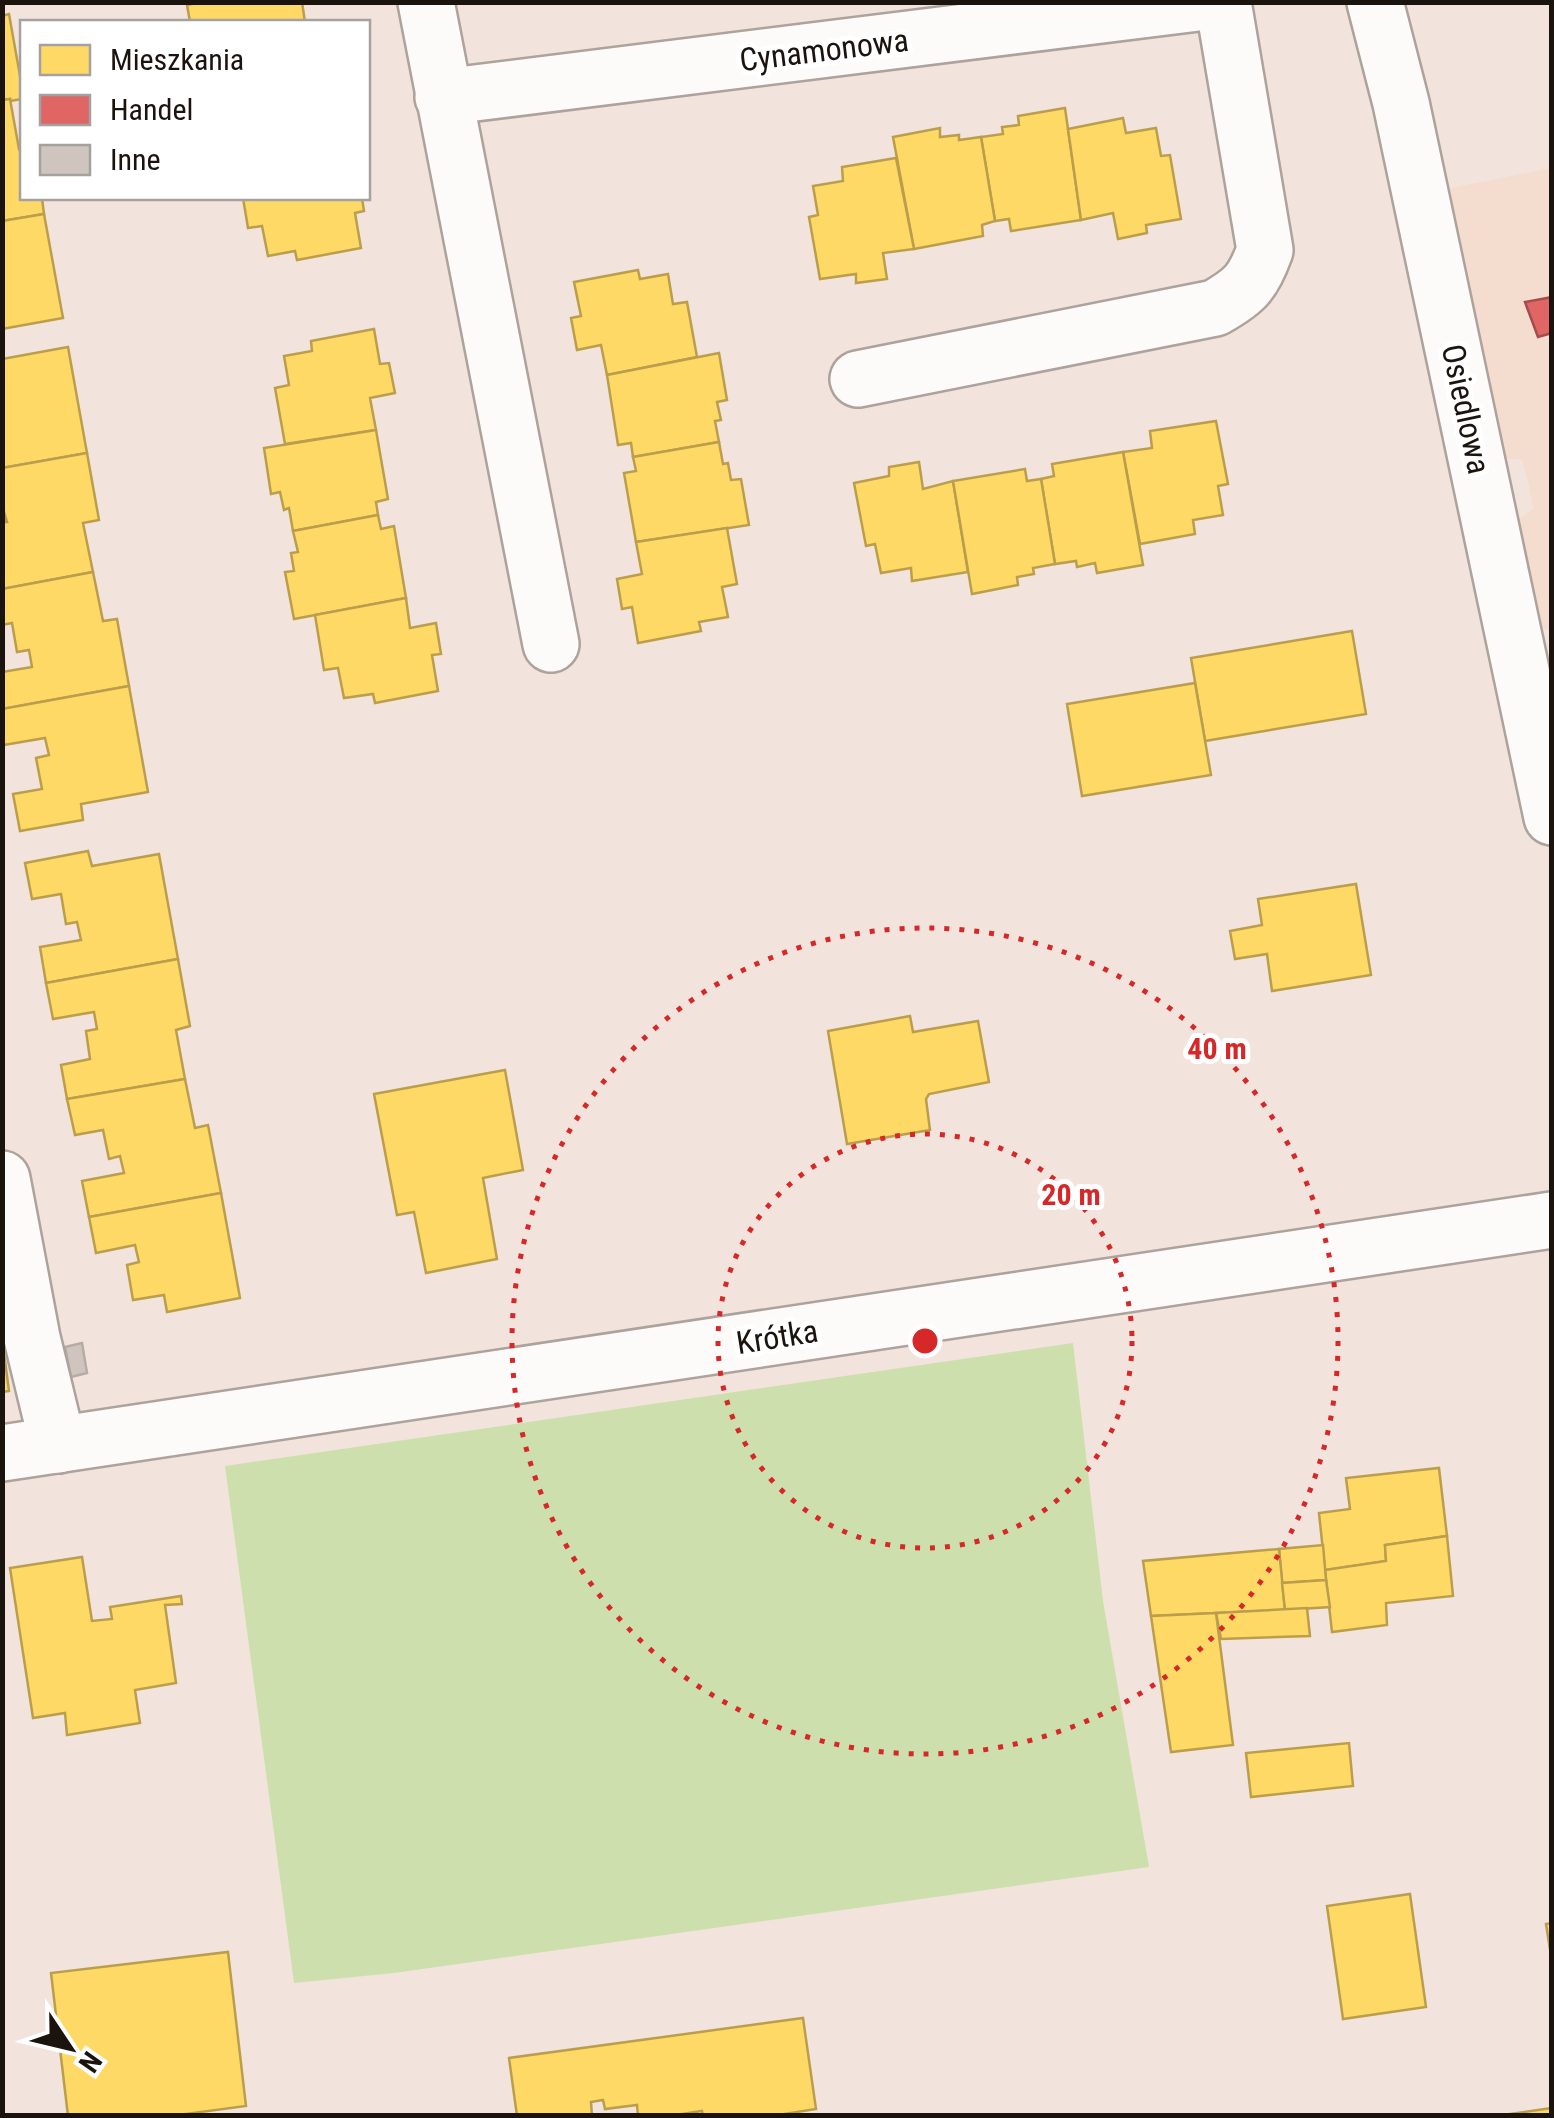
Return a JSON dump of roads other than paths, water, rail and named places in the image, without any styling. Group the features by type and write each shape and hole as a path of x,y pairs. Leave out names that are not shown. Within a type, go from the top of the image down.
{"street":[{"path":"426,2 550,644"},
{"name":"Cynamonowa","path":"443,98 1206,2"},
{"path":"858,378 1215,308 1236,296 1256,276 1265,250 1223,2"},
{"name":"Osiedlowa","path":"1376,2 1541,704 1552,817"},
{"path":"2,1179 32,1338 58,1446"},
{"name":"Krótka","path":"2,1453 1552,1220"}]}
